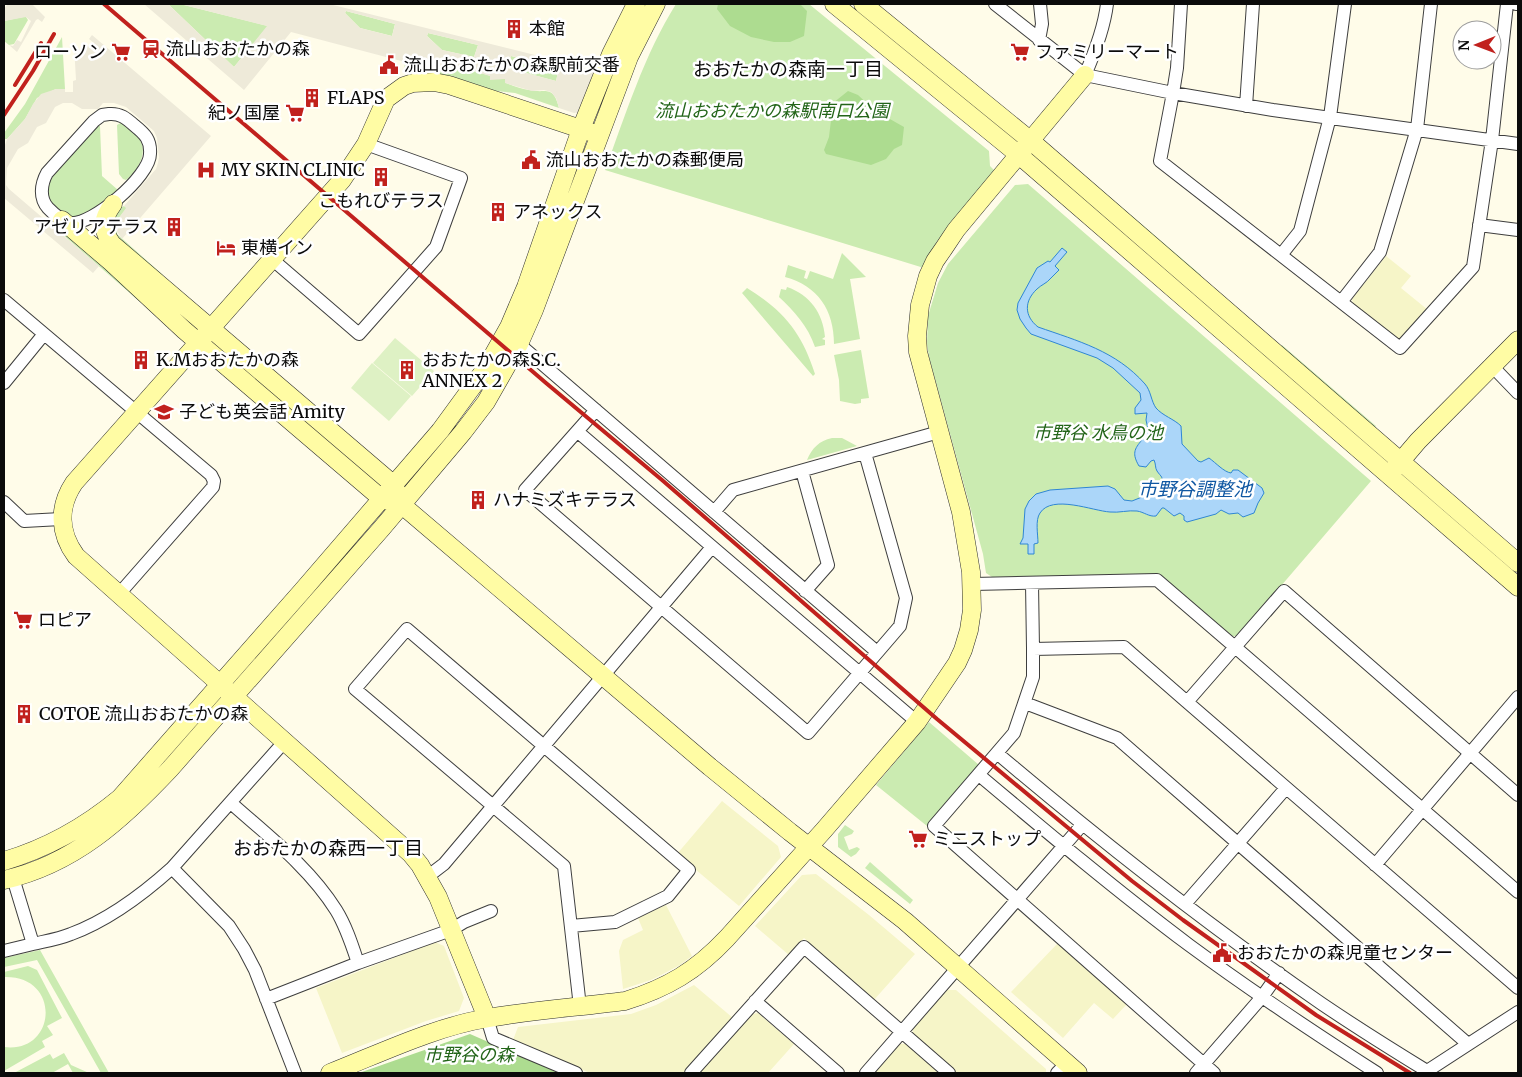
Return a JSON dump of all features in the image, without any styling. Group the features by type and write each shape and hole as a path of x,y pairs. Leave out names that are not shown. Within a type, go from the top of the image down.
{"street":[{"path":"4,861 41,848 62,838 100,814 126,791 382,499 455,412 486,368 509,327 536,262 581,129 611,54 636,4"},
{"path":"33,944 8,879 44,868 66,857 119,820 137,804 164,776 402,505 486,402 519,344 546,281 629,57 656,4"},
{"path":"834,4 1019,155 1390,474 1518,587"},
{"path":"864,4 1031,141 1518,563"},
{"path":"995,4 1085,75 1246,106 1518,144"},
{"path":"1040,4 1042,24 1040,40"},
{"path":"330,1073 422,1037 488,1018 624,1001 653,992 680,979 714,952 809,847 917,722 957,663 963,650 971,620 973,584 961,512 918,352 918,320 924,289 935,261 944,248 1085,75 1101,36 1107,4"},
{"path":"1181,4 1177,68 1160,162 1400,348 1473,267 1492,140 1507,4"},
{"path":"1246,106 1253,4"},
{"path":"1281,255 1300,231 1330,117 1345,4"},
{"path":"1341,302 1380,252 1417,129 1431,4"},
{"path":"576,1073 493,1038 488,1018 438,897 411,854 76,556 69,547 61,519 67,493 74,483 342,180 366,144 386,99 404,86 422,82 449,85 599,135"},
{"path":"62,220 70,223 77,222 112,204 127,190 146,166 150,155 150,144 146,136 124,117 114,113 97,118 47,173 42,192 44,202 49,210 394,485 402,505"},
{"path":"272,260 359,334 436,247 461,178 366,144"},
{"path":"112,204 105,216 103,225 104,232 112,244 204,335 382,499 402,505 718,773 809,847 905,921 959,967 1067,1070"},
{"path":"1479,225 1518,230"},
{"path":"4,300 211,475 214,481 213,487 118,594"},
{"path":"4,383 44,334"},
{"path":"1390,474 1401,460 1518,340"},
{"path":"519,344 877,652"},
{"path":"1492,366 1518,393"},
{"path":"596,410 525,490 808,732 900,626 906,598 865,453"},
{"path":"578,432 917,722"},
{"path":"714,512 733,490 939,432"},
{"path":"802,471 828,565 805,591"},
{"path":"4,502 24,521 61,519"},
{"path":"427,877 444,864 712,547"},
{"path":"973,584 1158,580 1518,892"},
{"path":"1032,583 1033,677 1014,733 998,754 934,826 1017,899 1200,1069 1214,1073"},
{"path":"1187,702 1284,591 1518,795"},
{"path":"571,926 615,922 668,896 689,870 406,629 355,689 564,866 580,1007"},
{"path":"1033,649 1124,647 1518,988"},
{"path":"1374,864 1471,754 1518,697"},
{"path":"1025,704 1117,738 1468,1044"},
{"path":"4,951 71,934 98,922 136,898 172,868 286,742"},
{"path":"998,754 1082,825 1185,904 1279,974 1425,1072 1518,1012"},
{"path":"979,775 1063,846 1190,945 1314,1033 1377,1073"},
{"path":"1185,904 1286,788"},
{"path":"231,803 298,862 321,887 337,911 358,963"},
{"path":"866,1073 1082,825"},
{"path":"172,868 229,926 248,956 295,1073"},
{"path":"266,999 358,963 451,930 491,911"},
{"path":"691,1073 804,947 949,1073"},
{"path":"1200,1069 1262,997 1279,974"},
{"path":"755,1001 838,1073"}],"green space":[{"path":"168,4 180,4 268,26 234,67"},
{"name":"流山おおたかの森駅南口公園","path":"676,4 809,4 989,151 990,166 995,171 937,241 924,268 605,170 645,64"},
{"path":"718,4 800,4 807,11 804,36 790,42 774,42 751,37 730,26 717,9"},
{"path":"346,11 395,24 392,36 360,28 345,13"},
{"path":"26,17 28,20 14,44 9,45 4,41 4,21"},
{"path":"428,33 478,45 474,57 442,50 427,36"},
{"path":"62,37 65,89 56,89 37,98 25,119 7,139 4,139 4,133 25,104"},
{"path":"511,56 559,68 556,81 526,73 510,59"},
{"path":"421,57 433,61 435,68 414,68 404,71 405,62"},
{"path":"443,64 450,64 491,76 490,79 505,79 506,83 520,88 551,93 557,100 559,108 515,93 488,90 438,75 439,68"},
{"path":"848,91 858,95 874,110 904,127 902,145 894,149 886,159 871,165 826,154 824,150 829,137 833,103"},
{"path":"122,122 138,136 143,147 140,163 134,173 126,180 119,174 117,125"},
{"path":"97,124 100,126 102,176 118,190 91,211 78,216 67,216 52,204 49,199 48,187 53,177"},
{"path":"1055,150 1201,275 1199,277 1054,152"},
{"name":"市野谷 水鳥の池","path":"1028,184 1371,481 1238,636 1231,636 1160,574 992,577 986,573 983,554 929,357 927,344 928,316 938,283 948,264 1015,185"},
{"path":"124,206 127,208 118,219 117,234 163,275 162,277 116,240 111,215"},
{"path":"62,234 78,239 142,298 139,301"},
{"path":"842,253 866,277 850,279 860,339 834,344 831,320 822,301 807,286 785,277 788,265 806,271 804,278 807,279 810,271 833,279"},
{"path":"1386,256 1411,276 1401,288 1428,310 1403,338 1398,339 1353,304 1352,299"},
{"path":"787,287 795,290 814,306 824,328 825,337 822,339 825,340 825,345 815,347 809,332 800,319 779,297 781,289 786,290"},
{"path":"747,288 771,305 790,324 810,359 815,374 813,376 742,293"},
{"path":"395,338 434,371 412,396 373,363"},
{"path":"1282,345 1376,426 1374,428 1280,348"},
{"path":"861,350 869,398 861,399 861,403 855,404 840,401 839,380 834,355"},
{"path":"372,363 411,396 389,421 351,388"},
{"path":"832,438 842,438 857,446 807,460 816,446"},
{"path":"929,722 979,765 927,826 876,785"},
{"path":"722,801 778,846 781,857 739,906 677,854"},
{"path":"845,825 854,831 852,834 844,837 849,850 857,847 860,849 851,857 838,847 838,834"},
{"path":"870,862 913,900 910,904 865,868"},
{"path":"816,874 915,954 873,1001 804,938 789,955 755,926 802,875"},
{"path":"666,905 692,956 680,965 651,980 623,989 619,951 623,940 643,930 638,918"},
{"path":"435,942 444,946 464,998 459,1011 426,1021 342,1053 316,988"},
{"path":"1058,943 1127,1004 1113,1019 1094,1003 1063,1038 1011,992"},
{"path":"40,950 109,1073 101,1073 37,960 4,967 4,958"},
{"path":"28,966 37,970 62,1018 47,1026 53,1035 42,1041 45,1047 4,1071 4,1047 22,1046 35,1039 43,1027 46,1014 43,1000 36,988 23,980 4,977 4,972"},
{"path":"694,985 733,1018 684,1073 590,1073 513,1040 518,1027 631,1014 656,1005"},
{"path":"946,990 956,990 1046,1069 1046,1073 955,1073 913,1036 913,1029"},
{"path":"758,1013 794,1044 768,1073 699,1073 752,1014"},
{"name":"市野谷の森","path":"470,1034 559,1073 359,1073"},
{"path":"900,1044 906,1044 939,1073 875,1073"},
{"path":"64,1053 71,1065 89,1073 73,1073 68,1064 52,1073 14,1073 50,1054 53,1059"}],"shaded area":[{"path":"8,4 32,4 45,17 42,22 38,19 36,20 17,52 9,45 13,46 17,40 21,42 31,21 26,17 4,21 4,9"},
{"path":"144,4 168,4 234,67 267,26 180,4 329,4 597,72 581,112 574,113 559,108 556,98 551,92 544,90 532,91 505,83 505,79 490,80 490,76 450,64 443,64 438,70 435,68 433,61 421,57 405,62 291,32 244,90","holes":["346,11 395,24 392,36 360,28 345,13","428,33 478,45 474,57 442,50 427,36","511,56 559,68 556,81 526,73 510,59"]},
{"path":"92,35 211,136 122,239 116,230 118,219 126,208 124,206 156,169 158,163 157,138 154,131 126,107 114,103 103,103 98,109 82,109 72,103 63,103 55,107 46,123 37,127 28,143 18,149 7,168 6,185 99,266 93,273 4,198 4,148 7,139 25,119 41,94 56,89 65,89 65,92 73,92 73,81 76,80 74,45 79,50 86,44 90,47 94,43 89,39"}],"water":[{"name":"市野谷調整池","path":"1062,248 1067,252 1055,266 1059,270 1037,289 1028,303 1028,313 1033,323 1038,327 1096,348 1122,363 1134,373 1147,387 1156,408 1181,426 1182,444 1198,461 1201,462 1209,458 1228,472 1231,473 1233,470 1238,470 1262,488 1264,493 1254,513 1243,517 1238,513 1229,514 1221,510 1216,514 1187,522 1180,513 1174,516 1164,508 1156,516 1153,516 1137,511 1110,512 1073,505 1054,505 1046,507 1038,516 1038,543 1034,544 1034,554 1028,554 1028,544 1020,544 1023,538 1025,509 1029,501 1036,494 1050,490 1108,486 1115,489 1124,500 1132,501 1142,497 1148,490 1161,484 1162,480 1162,477 1156,470 1154,460 1146,467 1139,466 1135,458 1137,446 1144,438 1148,429 1147,413 1135,414 1135,408 1141,400 1140,393 1113,368 1097,358 1031,334 1020,319 1017,310 1018,303 1037,268 1048,261 1050,262"}],"railway":[{"path":"104,4 662,480 937,719 1132,881 1183,920 1316,1015 1410,1073"},
{"path":"4,115 33,71 54,34"},
{"path":"15,85 41,43"}],"place":[{"name":"本館","path":"514,29"},
{"name":"流山おおたかの森","path":"151,49"},
{"name":"ローソン","path":"121,52"},
{"name":"ファミリーマート","path":"1020,52"},
{"name":"流山おおたかの森駅前交番","path":"389,65"},
{"name":"FLAPS","path":"312,98"},
{"name":"紀ノ国屋","path":"295,113"},
{"name":"流山おおたかの森郵便局","path":"531,160"},
{"name":"MY SKIN CLINIC","path":"206,170"},
{"name":"こもれびテラス","path":"381,177"},
{"name":"アネックス","path":"498,212"},
{"name":"アゼリアテラス","path":"174,227"},
{"name":"東横イン","path":"226,248"},
{"name":"K.Mおおたかの森","path":"141,360"},
{"name":"おおたかの森S.C. ANNEX 2","path":"407,370"},
{"name":"子ども英会話 Amity","path":"164,412"},
{"name":"ハナミズキテラス","path":"478,500"},
{"name":"ロピア","path":"23,620"},
{"name":"COTOE 流山おおたかの森","path":"24,714"},
{"name":"ミニストップ","path":"918,839"},
{"name":"おおたかの森児童センター","path":"1222,953"}],"district":[{"name":"おおたかの森南一丁目","path":"788,69"},
{"name":"おおたかの森西一丁目","path":"328,848"}]}
